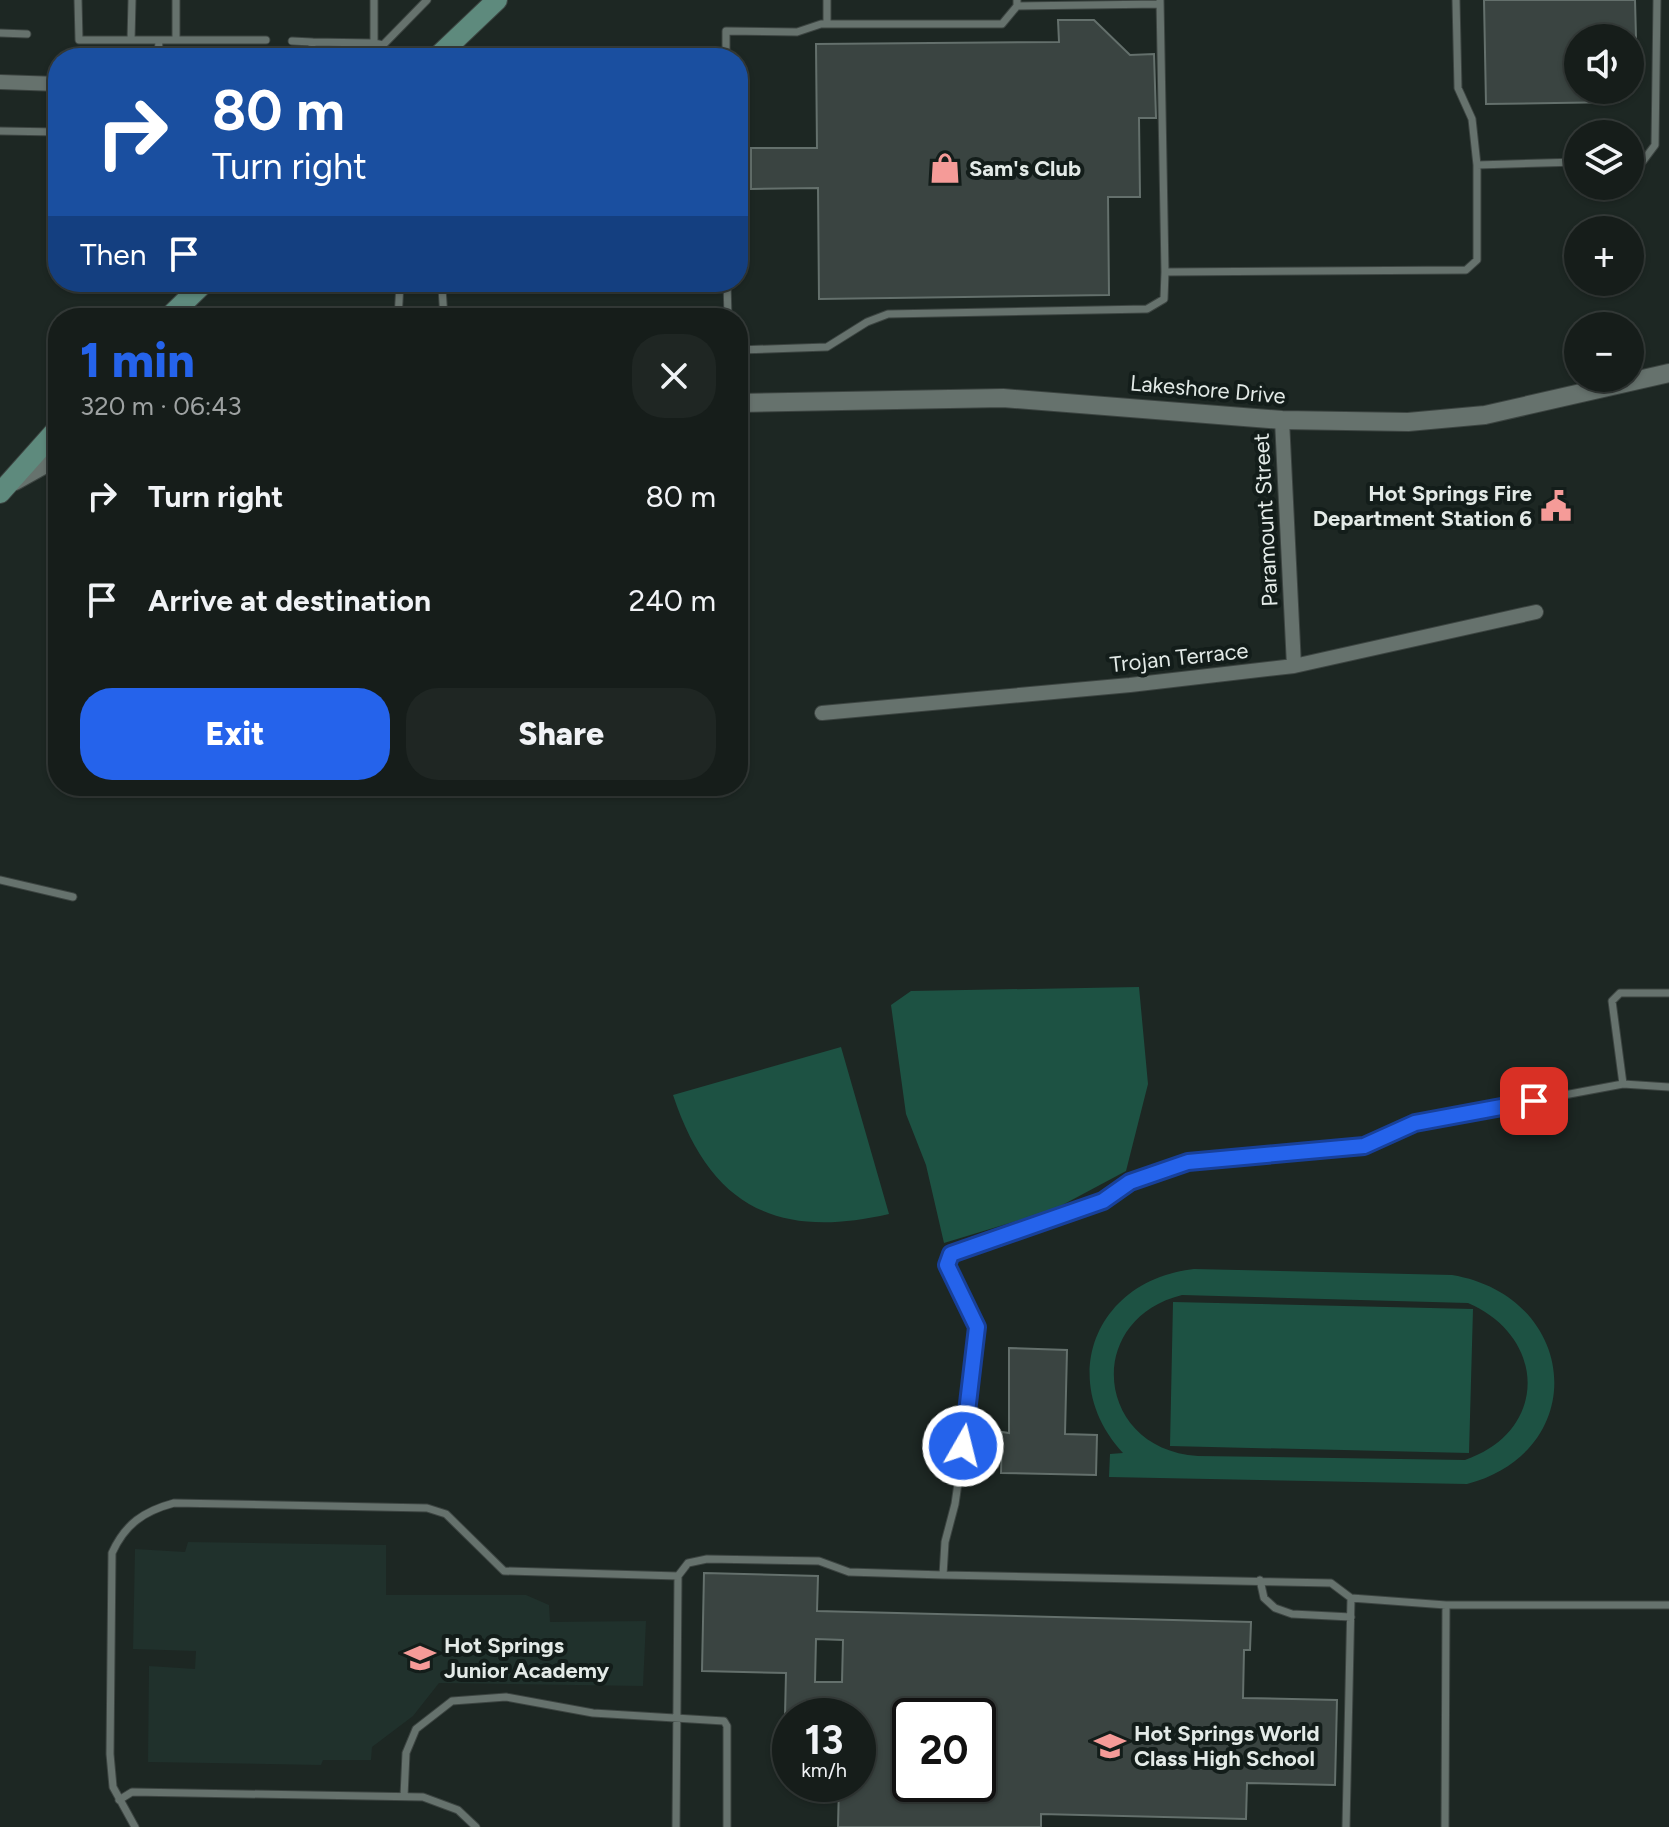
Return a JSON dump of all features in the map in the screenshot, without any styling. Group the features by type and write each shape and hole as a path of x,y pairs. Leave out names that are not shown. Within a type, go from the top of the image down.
{"main road":[{"path":"447,48 497,0"},
{"path":"178,308 195,292"},
{"path":"2,485 48,438"}],"street":[{"path":"0,82 48,84"},
{"name":"Lakeshore Drive","path":"748,403 1003,398 1282,420 1408,422 1485,415 1669,373"},
{"name":"Paramount Street","path":"1282,420 1294,666"},
{"path":"2,485 48,462"},
{"name":"Trojan Terrace","path":"822,713 1130,685 1294,666 1536,612"}],"lane":[{"path":"78,0 79,40 266,40"},
{"path":"131,40 132,0"},
{"path":"176,0 176,40"},
{"path":"374,0 374,43"},
{"path":"292,41 383,45 427,0"},
{"path":"827,0 827,24"},
{"path":"1165,272 1466,270 1477,260 1477,165 1472,119 1458,88 1456,0"},
{"path":"1644,160 1655,145 1657,0"},
{"path":"726,48 726,31 797,32 827,24 1002,24 1017,3 1160,2 1164,299 1147,309 888,314 867,322 827,347 748,350"},
{"path":"0,33 27,34"},
{"path":"159,40 159,48"},
{"path":"312,42 312,48"},
{"path":"0,131 48,132"},
{"path":"1477,165 1564,162"},
{"path":"0,880 73,897"},
{"path":"1623,1084 1612,1001 1620,993 1669,993"},
{"path":"943,1575 945,1542 955,1504 976,1359 977,1327 947,1265 951,1254 1103,1201 1130,1182 1188,1162 1364,1146 1415,1123 1623,1084 1669,1087"},
{"path":"135,1827 113,1787 110,1754 112,1553 119,1538 134,1520 154,1509 174,1503 427,1508 446,1514 504,1571 678,1576"},
{"path":"676,1827 678,1576 688,1563 707,1559 819,1561 849,1572 1331,1583 1351,1598 1446,1605 1669,1605"},
{"path":"1260,1580 1264,1598 1283,1612 1351,1617"},
{"path":"1346,1827 1351,1598"},
{"path":"1445,1827 1446,1605"},
{"path":"404,1796 406,1753 416,1729 452,1701 506,1697 593,1713 718,1719 727,1726 727,1827"},
{"path":"119,1800 132,1792 404,1796 442,1802 476,1827"}],"shaded area":[{"name":"Hot Springs Junior Academy","path":"188,1542 386,1545 386,1595 526,1595 549,1605 550,1622 646,1621 643,1686 439,1683 413,1716 372,1747 371,1760 323,1760 321,1765 148,1762 149,1666 195,1669 196,1651 133,1649 135,1549 185,1552"}],"green space":[{"path":"1139,987 1148,1084 1126,1171 1053,1210 944,1243 926,1165 906,1114 891,1005 911,991"},
{"path":"841,1047 889,1214 849,1221 813,1222 781,1217 752,1206 728,1188 706,1164 688,1133 673,1095"},
{"path":"1194,1269 1452,1275 1494,1289 1525,1312 1545,1341 1554,1375 1551,1408 1536,1440 1508,1466 1467,1484 1109,1477 1110,1454 1123,1453 1103,1425 1092,1395 1090,1366 1096,1338 1110,1313 1132,1292 1160,1277","holes":["1182,1295 1468,1303 1494,1318 1513,1338 1524,1360 1528,1383 1524,1407 1512,1428 1492,1446 1465,1460 1198,1456 1164,1448 1138,1432 1122,1409 1114,1383 1116,1355 1128,1330 1150,1309"]},
{"path":"1173,1302 1473,1309 1469,1453 1170,1446"}],"building":[{"path":"1484,0 1635,0 1636,24 1564,24 1564,103 1486,104"},
{"name":"Sam's Club","path":"1058,20 1094,20 1130,55 1154,54 1156,118 1139,118 1140,197 1108,197 1109,295 819,299 818,188 751,189 751,148 817,148 816,44 1059,42"},
{"path":"1009,1348 1067,1350 1065,1434 1097,1435 1096,1475 1001,1473 1002,1432 1009,1433"},
{"name":"Hot Springs World Class High School","path":"704,1573 818,1576 817,1611 1251,1622 1250,1650 1244,1650 1243,1698 1337,1700 1335,1785 1247,1783 1246,1819 1041,1814 1041,1827 838,1827 839,1802 876,1802 876,1698 785,1698 786,1673 702,1671","holes":["816,1639 843,1640 842,1682 815,1682"]}],"place":[{"name":"Sam's Club","path":"945,168"},
{"name":"Hot Springs Fire Department Station 6","path":"1556,506"},
{"name":"Hot Springs Junior Academy","path":"420,1658"},
{"name":"Hot Springs World Class High School","path":"1110,1746"}],"route":[{"path":"963,1446 976,1359 977,1327 947,1265 951,1254 1103,1201 1130,1182 1188,1162 1364,1146 1415,1123 1534,1101"}]}
